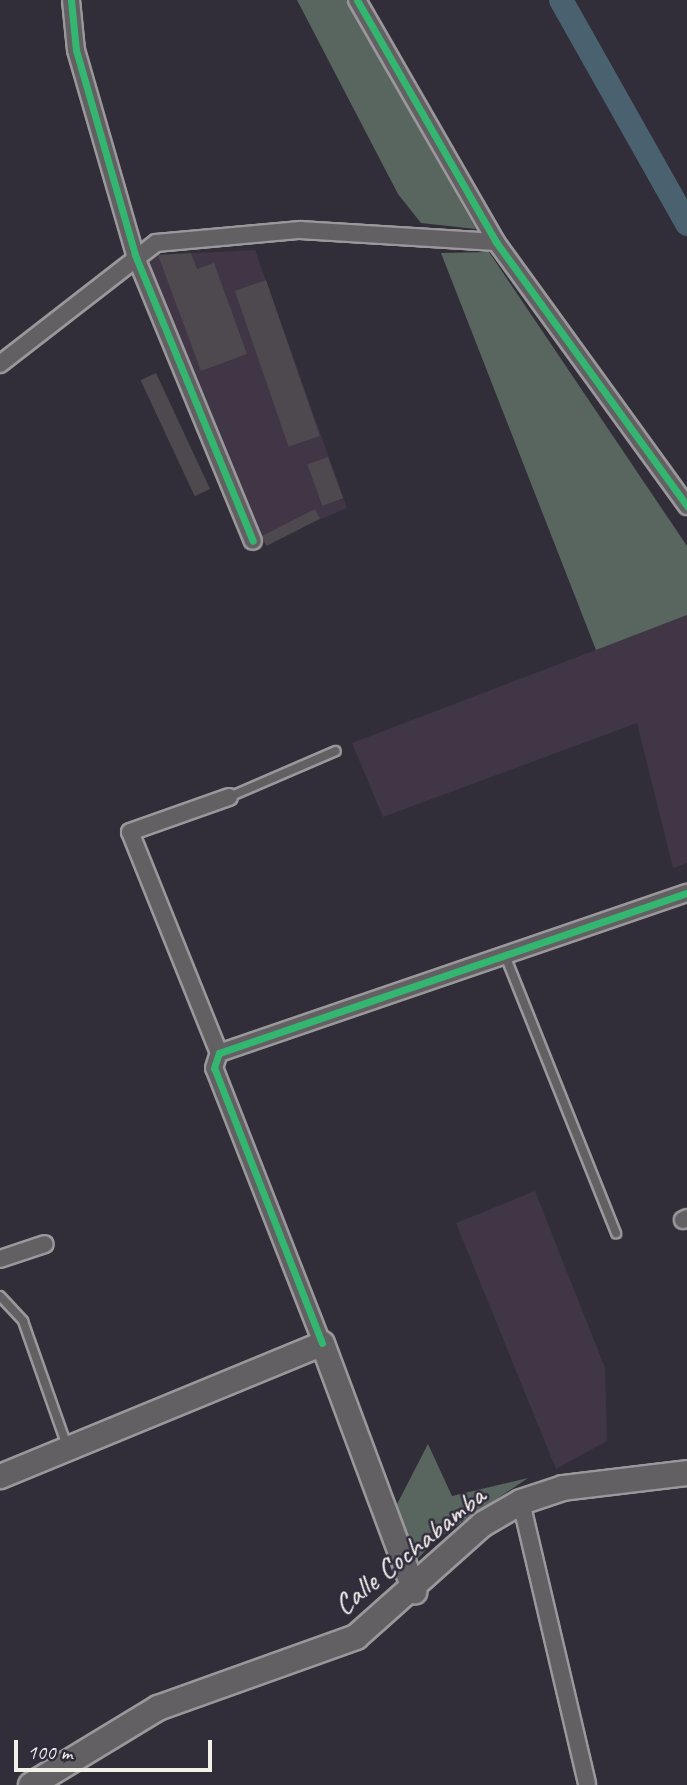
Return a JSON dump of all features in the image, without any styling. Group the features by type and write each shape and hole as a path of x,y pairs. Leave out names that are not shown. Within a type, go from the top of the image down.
{"main road":[{"path":"0,1476 322,1343 414,1591"},
{"name":"Calle Cochabamba","path":"32,1785 158,1708 356,1637 414,1591 483,1524 521,1502 564,1488 687,1472"}],"street":[{"path":"71,0 76,50 135,254 253,541"},
{"path":"357,0 495,242 687,506"},
{"path":"0,364 135,254 156,243 300,230 495,242"},
{"path":"229,797 130,832 219,1053 214,1068 322,1343"},
{"path":"219,1053 505,953 687,893"},
{"path":"0,1259 46,1244"},
{"path":"521,1502 587,1783"}],"lane":[{"path":"229,797 336,751"},
{"path":"505,953 616,1233"},
{"path":"0,1296 23,1321 68,1449"}],"shaded area":[{"path":"297,0 346,0 476,229 421,223 398,194"},
{"path":"255,250 347,508 265,543 140,256"},
{"path":"489,252 687,546 687,615 596,650 441,253"},
{"path":"687,615 687,863 673,868 637,723 383,817 352,743"},
{"path":"535,1191 605,1368 607,1441 556,1469 456,1223"},
{"path":"428,1444 452,1496 528,1478 434,1541 414,1563 394,1510"}],"building":[{"path":"191,253 197,269 214,263 247,354 201,371 158,255"},
{"path":"266,280 320,436 289,447 235,291"},
{"path":"156,373 210,489 195,496 141,380"},
{"path":"328,457 343,498 322,506 307,465"},
{"path":"315,509 320,519 267,546 262,536"}],"waterway":[{"path":"561,0 687,224"}],"cycle path":[{"path":"71,0 76,50 135,255 253,541"},
{"path":"357,0 496,242 687,506"},
{"path":"322,1343 214,1068 219,1053 687,893"}]}
